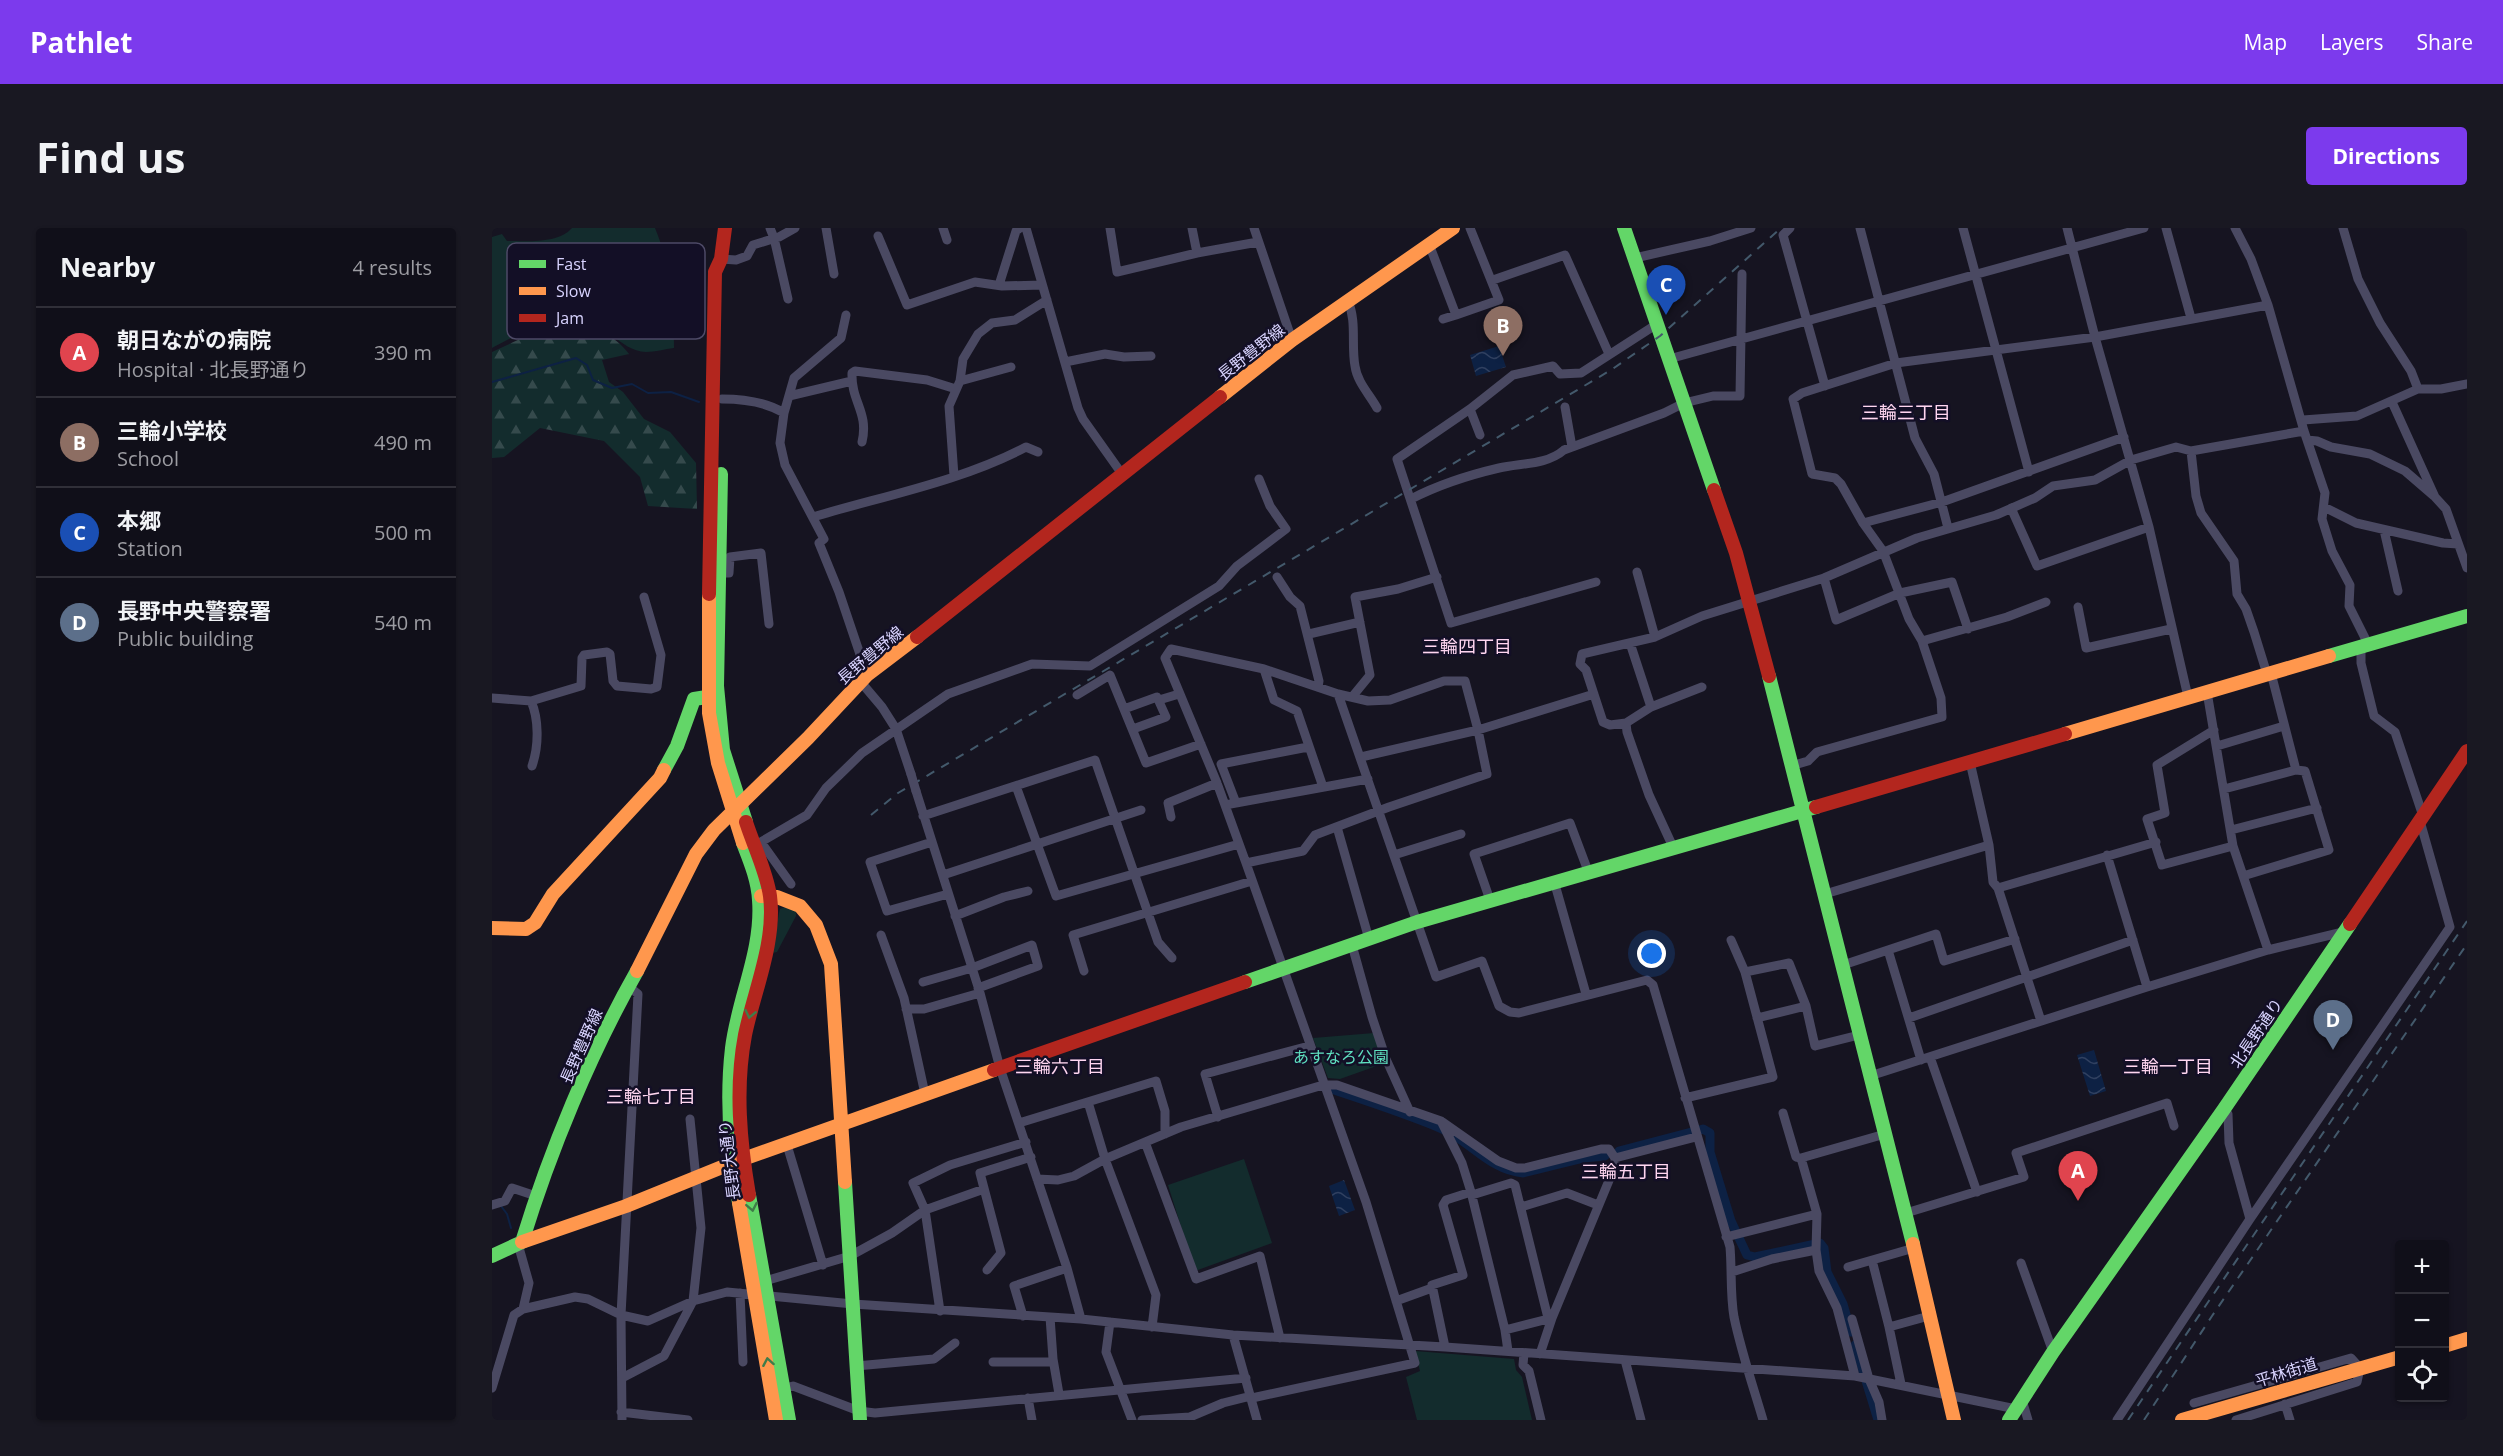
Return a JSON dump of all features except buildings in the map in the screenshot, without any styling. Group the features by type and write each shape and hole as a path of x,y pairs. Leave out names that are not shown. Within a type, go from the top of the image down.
{"main road":[{"path":"712,696 719,573 724,286 721,259 725,228"},
{"name":"長野豊野線","path":"520,1243 536,1196 606,1025 653,942 696,854 714,830 737,810 863,678 998,575 1292,340 1454,228"},
{"path":"1624,228 1736,553 1750,601 1906,1213 1954,1420"},
{"path":"721,259 715,272 712,696 737,810 765,896"},
{"path":"492,1256 520,1243 626,1206 738,1162 925,1094 1418,922 1588,871 1803,812 2467,616"},
{"path":"492,928 526,929 536,922 553,894 660,778 677,746 693,701 712,696"},
{"name":"北長野通り","path":"2015,1410 2053,1352 2224,1109 2467,751"},
{"path":"737,810 758,844 765,896"},
{"path":"765,896 793,899 802,906 825,942 833,983 859,1415"},
{"name":"長野大通り","path":"765,896 768,939 742,1053 738,1162 762,1295 785,1388 789,1420"},
{"name":"長野大通り","path":"738,1162 765,1281 762,1295 776,1420"},
{"path":"2449,1345 2467,1339"},
{"name":"平林街道","path":"2182,1420 2395,1359"}],"street":[{"path":"770,228 788,299"},
{"path":"721,259 736,260 747,256 753,245 779,237 795,228"},
{"path":"826,228 834,274"},
{"path":"943,228 947,240"},
{"path":"999,285 1016,231 1020,228"},
{"path":"1026,228 1083,419 1122,474"},
{"path":"1110,228 1117,272 1197,253 1258,242"},
{"path":"1192,228 1197,253"},
{"path":"1254,228 1292,340"},
{"path":"1443,319 1499,300 1493,280 1470,228"},
{"path":"1635,258 1710,242 1751,228"},
{"path":"1790,228 1783,235 1809,321 1825,386"},
{"path":"1860,228 1915,438 1934,474 1948,528"},
{"path":"1963,228 2029,472"},
{"path":"2067,228 2095,337 2132,460 2188,697"},
{"path":"1669,359 2144,228"},
{"path":"2166,228 2191,318"},
{"path":"2117,1420 2250,1219 2450,927 2422,818 2395,732 2374,716 2361,663 2361,648 2366,640 2349,606 2350,585 2332,551 2322,519 2325,493 2268,305 2251,259 2235,228"},
{"path":"2347,229 2363,288 2380,323 2411,371 2418,389"},
{"path":"878,236 907,305 975,282 999,285 1042,285"},
{"path":"1429,244 1456,315"},
{"path":"1493,280 1565,255 1609,354"},
{"path":"1411,499 1430,489 1497,469 1555,458 1564,450 1664,413 1684,403 1713,396 1740,396 1742,274"},
{"path":"954,476 950,406 958,385 963,360 978,334 992,323 1015,320 1047,300"},
{"path":"1348,301 1353,315 1354,366 1359,380 1377,408"},
{"path":"1791,766 1808,761 1817,752 1942,717 1941,698 1922,641 1909,619 1883,551 1835,478 1812,474 1793,399 1802,393 1896,363 2095,337 2268,305"},
{"path":"846,315 841,338 794,378 784,413 780,443 785,465 800,497 825,540 819,543 839,592 863,678 896,729 972,968 1000,1068 1067,1268 1081,1319"},
{"path":"1596,582 1451,623 1397,459 1470,410 1513,375 1553,366 1560,374 1581,373 1657,324"},
{"path":"1065,362 1105,354 1124,357 1151,356"},
{"path":"862,442 865,421 857,404 852,381 852,374 855,371 958,385 1011,367"},
{"path":"789,396 852,381"},
{"path":"2303,420 2337,420 2357,416 2418,389 2441,389 2467,384"},
{"path":"722,399 738,399 775,408 784,413"},
{"path":"2392,402 2435,497"},
{"path":"1565,407 1572,447"},
{"path":"1470,410 1480,435"},
{"path":"1702,687 1651,706 1626,723 1610,725 1603,722 1586,670 1580,664 1582,654 1655,637 1702,616 1824,578 1883,551 1948,528 1996,515 2053,486 2095,480 2132,460 2175,447 2191,451 2306,436 2370,454 2404,471 2446,509 2467,568"},
{"path":"1863,523 1942,502 2124,437"},
{"path":"813,517 954,476 1002,460 1026,447 1038,452"},
{"path":"2191,451 2196,496 2201,513 2234,561 2236,594 2246,609 2269,673 2296,770"},
{"path":"790,884 758,844 807,814 837,775 862,753 948,694 1032,664 1090,666 1219,586 1237,566 1286,529 1270,506 1259,479"},
{"path":"2324,507 2356,523 2443,543 2458,543"},
{"path":"2012,508 2037,566 2149,527"},
{"path":"2384,530 2398,591"},
{"path":"719,573 729,573 730,557 761,553 769,624"},
{"path":"1637,572 1655,637"},
{"path":"1277,577 1290,597 1300,606 1309,634 1319,681 1318,687"},
{"path":"1352,697 1370,675 1355,597 1398,589 1437,577"},
{"path":"1824,578 1836,620 1900,593 1952,582 1968,629"},
{"path":"492,698 531,700 581,686 582,658 591,653 610,654 615,685 651,689 657,687 661,655 644,597"},
{"path":"1922,641 2007,618 2046,602"},
{"path":"2078,607 2086,648 2171,629"},
{"path":"1309,634 1360,622"},
{"path":"1630,643 1651,706"},
{"path":"1142,1420 1190,1417 1223,1403 1415,1363 1366,1202 1246,863 1217,783 1165,658 1171,649 1221,658 1264,669 1338,694 1368,700 1390,700 1444,681 1465,681 1487,774 1315,835 1303,851 1246,863"},
{"path":"1264,669 1274,700 1297,711 1323,787"},
{"path":"1077,695 1110,675 1146,763 1201,744"},
{"path":"2207,692 2233,846 2268,951"},
{"path":"1159,700 1179,694"},
{"path":"1338,694 1436,977 1482,961 1499,1006 1510,1012 1519,1013 1647,980 1653,985 1695,1133 1733,1235 1730,1247 1732,1272 1730,1290 1734,1317 1763,1420"},
{"path":"1361,757 1478,730 1594,694"},
{"path":"1124,709 1158,697 1166,717 1133,729"},
{"path":"531,700 537,728 536,755 532,765"},
{"path":"1626,723 1649,795 1673,847"},
{"path":"2217,746 2284,726"},
{"path":"2214,730 2157,765 2165,813 2146,819 2156,842 2162,865 2233,846"},
{"path":"1236,803 1221,764 1308,747"},
{"path":"923,816 1095,760 1146,912 1158,942 1172,958"},
{"path":"1970,762 1989,845 1993,882 1998,888 2040,1021"},
{"path":"2224,789 2296,770 2306,771 2329,850 2243,876"},
{"path":"1225,806 1368,779"},
{"path":"1171,817 1168,803 1217,783"},
{"path":"1016,786 1056,896 1239,844"},
{"path":"2231,830 2318,808"},
{"path":"942,875 1141,810"},
{"path":"1490,900 1474,854 1570,823 1588,871"},
{"path":"1337,828 1369,939"},
{"path":"1394,855 1461,834"},
{"path":"932,842 870,862 887,911 948,894"},
{"path":"1998,888 2156,842"},
{"path":"1825,894 1989,845"},
{"path":"2107,855 2147,987"},
{"path":"1084,971 1073,935 1252,881"},
{"path":"1554,881 1586,994"},
{"path":"955,916 1004,897 1028,891"},
{"path":"1870,1076 2147,987 2268,951 2343,933"},
{"path":"1843,965 1936,934 1944,961 2015,939"},
{"path":"881,935 906,1009 925,1094"},
{"path":"1685,1098 1773,1077 1745,972 1731,940"},
{"path":"1909,1018 2133,940"},
{"path":"906,1009 924,1010 979,991 1038,966 1032,945 972,968 923,982"},
{"path":"1352,945 1386,1059 1410,1112"},
{"path":"1888,950 1909,1018 1977,1192"},
{"path":"1745,972 1789,963 1806,1006 1815,1046 1859,1035"},
{"path":"627,985 638,994 621,1315 621,1416 688,1420"},
{"path":"1757,1018 1806,1006"},
{"path":"1218,1117 1205,1074 1310,1046"},
{"path":"1019,1123 1156,1081 1165,1112 1165,1134"},
{"path":"1038,1179 1058,1180 1074,1176 1105,1159 1165,1134 1323,1085 1337,1085 1410,1112 1444,1127 1498,1161 1516,1168 1525,1168 1609,1149 1615,1158 1616,1166 1550,1318 1540,1354"},
{"path":"1088,1102 1105,1159 1156,1295 1152,1328"},
{"path":"1906,1213 2024,1177 2016,1153 2167,1103 2174,1126"},
{"path":"2224,1109 2228,1114 2229,1143 2250,1219"},
{"path":"1783,1113 1796,1157 1801,1158 1885,1134"},
{"path":"622,1378 664,1356 693,1301 701,1228 690,1119"},
{"path":"1444,1127 1462,1163 1472,1193 1508,1351"},
{"path":"1615,1158 1695,1133"},
{"path":"940,1311 925,1210 914,1183 950,1165 1026,1142"},
{"path":"1145,1142 1196,1279 1260,1257 1280,1338"},
{"path":"787,1145 823,1265"},
{"path":"987,1270 1001,1253 980,1173 1030,1157"},
{"path":"1801,1158 1817,1214 1816,1246 1819,1271 1837,1308 1862,1378 1879,1402 1882,1420"},
{"path":"1396,1301 1432,1288 1432,1285 1463,1275 1443,1205 1446,1200 1511,1183 1515,1185 1550,1318"},
{"path":"492,1205 505,1201 512,1188 536,1196"},
{"path":"765,1281 850,1256 892,1233 925,1210 984,1189"},
{"path":"1521,1207 1567,1193 1598,1205"},
{"path":"492,1196 505,1201"},
{"path":"1733,1235 1817,1214"},
{"path":"520,1243 529,1283 523,1309"},
{"path":"1732,1272 1816,1246"},
{"path":"1848,1268 1914,1248"},
{"path":"1872,1260 1901,1384"},
{"path":"2021,1263 2053,1352"},
{"path":"1023,1316 1014,1286 1067,1268"},
{"path":"1432,1288 1444,1347"},
{"path":"492,1388 514,1316 523,1309 575,1297 588,1299 621,1315 648,1321 693,1301 727,1292 940,1311 1081,1319 1233,1335 1508,1351 1862,1378 1901,1384 2015,1410 2028,1420"},
{"path":"740,1293 743,1362"},
{"path":"1889,1327 1929,1316"},
{"path":"1050,1317 1053,1362 1059,1394"},
{"path":"1505,1330 1550,1318"},
{"path":"1852,1319 1862,1378"},
{"path":"1110,1322 1106,1352 1132,1420"},
{"path":"1233,1335 1257,1420"},
{"path":"856,1366 934,1359 955,1343"},
{"path":"1524,1353 1523,1365 1529,1371 1540,1420"},
{"path":"2194,1403 2351,1358 2360,1368 2357,1382 2238,1420"},
{"path":"1625,1360 1641,1420"},
{"path":"993,1362 1053,1362"},
{"path":"785,1388 793,1386 859,1415 1059,1394 1246,1378"},
{"path":"1028,1398 1032,1420"},
{"path":"2285,1404 2290,1420"},
{"path":"875,1413 886,1420"}],"green space":[{"path":"572,228 655,228 660,243 507,243 507,339 509,339 492,348 492,237 502,234 507,241 533,241 551,239"},
{"path":"520,339 613,339 629,354 602,360 609,382 623,392 644,419 670,432 696,463 697,509 648,506 640,477 604,441 540,428 504,457 492,458 492,352"},
{"path":"616,339 674,339 674,348 646,352 636,350"},
{"path":"785,907 796,910 796,916 777,952 772,953 780,909"},
{"name":"あすなろ公園","path":"1374,1033 1385,1063 1340,1079 1328,1078 1313,1038"},
{"path":"1244,1159 1272,1243 1195,1271 1168,1185"},
{"path":"1415,1351 1514,1359 1516,1370 1522,1377 1532,1420 1417,1420 1406,1377 1420,1371"}],"water":[{"path":"1499,346 1506,367 1476,376 1470,355"},
{"path":"2094,1050 2106,1091 2090,1096 2077,1055"},
{"path":"1344,1180 1355,1210 1339,1216 1329,1186"}],"waterway":[{"path":"492,382 576,358 587,365 593,380 612,388 632,384 648,393 671,392 699,402"},
{"path":"1331,1089 1399,1112 1451,1133 1490,1161 1511,1171 1523,1173 1584,1158 1605,1156"},
{"path":"1619,1151 1703,1129 1710,1133 1710,1152 1731,1221 1747,1255 1755,1257 1820,1243 1824,1248 1827,1272 1843,1304 1851,1332"},
{"path":"501,1206 507,1214 511,1228"},
{"path":"1855,1345 1878,1420"}],"railway":[{"path":"871,815 898,793 1611,370 1660,336 1781,228"},
{"path":"2128,1420 2467,921"},
{"path":"2144,1420 2212,1316 2467,944"}],"traffic: fast":[{"path":"1624,228 1714,490"},
{"path":"721,474 717,686 723,750 746,822"},
{"path":"2329,656 2467,616"},
{"path":"1769,676 1913,1244"},
{"path":"664,770 677,746 694,699 713,696"},
{"path":"1245,982 1417,922 1816,807"},
{"path":"739,1203 730,1126 730,1067 735,1029 754,956 759,919 757,885 743,843"},
{"path":"2009,1420 2053,1352 2224,1109 2350,924"},
{"path":"492,1256 522,1242 545,1173 572,1104 603,1036 637,971"},
{"path":"845,1182 860,1420"},
{"path":"749,1195 789,1420"}],"traffic: slow":[{"path":"1220,397 1292,340 1453,228"},
{"path":"709,594 709,713 718,763 743,843"},
{"path":"637,971 696,854 714,830 808,738 867,675 917,637"},
{"path":"2065,734 2329,656"},
{"path":"492,928 526,929 535,923 553,894 660,778 664,770"},
{"path":"761,896 777,897 800,906 816,925 831,964 845,1182"},
{"path":"522,1242 626,1206 732,1163 994,1070"},
{"path":"739,1203 776,1420"},
{"path":"1913,1244 1954,1420"},
{"path":"2449,1344 2467,1339"},
{"path":"2182,1420 2395,1358"}],"traffic: jam":[{"path":"709,594 715,272 721,259 725,228"},
{"path":"917,637 1220,397"},
{"path":"1714,490 1736,553 1769,676"},
{"path":"1816,807 2065,734"},
{"path":"2350,924 2467,751"},
{"path":"746,822 766,878 771,913 767,949 745,1035 740,1075 741,1135 749,1195"},
{"path":"994,1070 1245,982"}],"place":[{"name":"本郷","path":"1666,315"},
{"name":"三輪小学校","path":"1503,356"},
{"name":"長野中央警察署","path":"2333,1050"},
{"name":"朝日ながの病院","path":"2078,1201"}],"district":[{"name":"三輪三丁目","path":"1906,413"},
{"name":"三輪四丁目","path":"1467,647"},
{"name":"三輪六丁目","path":"1060,1067"},
{"name":"三輪一丁目","path":"2168,1067"},
{"name":"三輪七丁目","path":"651,1097"},
{"name":"三輪五丁目","path":"1626,1172"}]}
